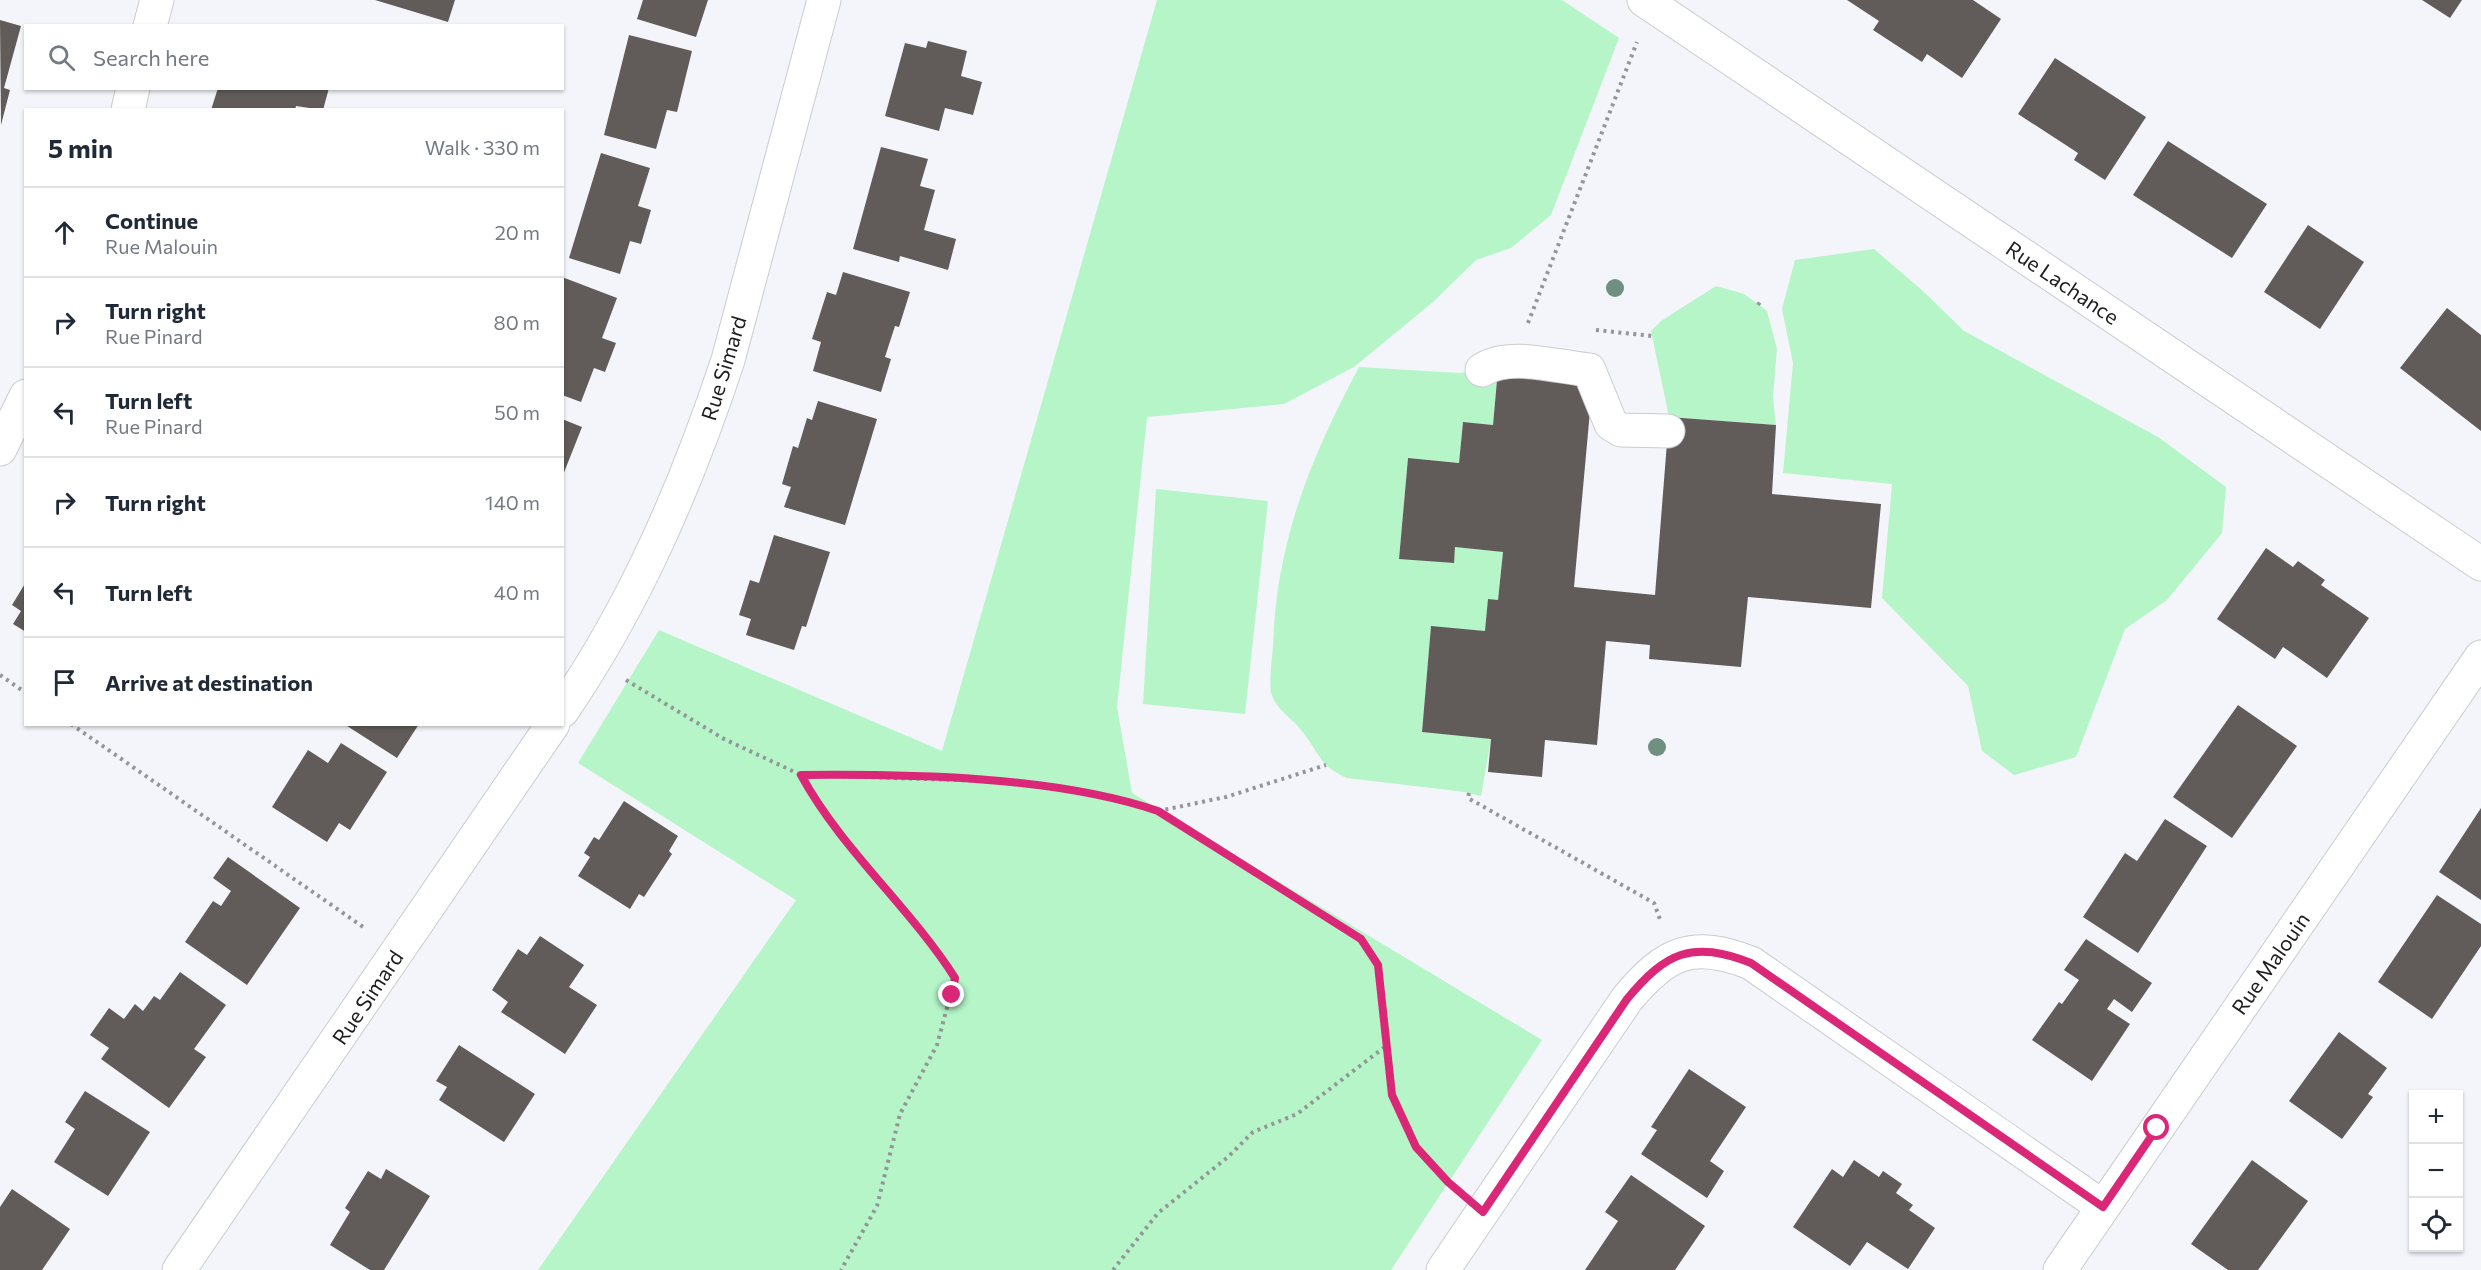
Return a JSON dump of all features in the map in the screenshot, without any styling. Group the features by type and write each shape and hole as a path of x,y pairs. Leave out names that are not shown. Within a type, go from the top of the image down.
{"street":[{"path":"151,24 157,0"},
{"name":"Rue Simard","path":"564,708 595,659 652,556 709,418 728,360 824,0"},
{"name":"Rue Lachance","path":"1648,3 2481,564"},
{"path":"129,108 133,90"},
{"path":"1498,366 1588,370 1611,424 1621,430 1668,431"},
{"path":"0,449 24,400"},
{"name":"Rue Malouin","path":"2060,1270 2481,657"},
{"name":"Rue Simard","path":"179,1270 552,726"},
{"path":"1443,1270 1627,999 1647,976 1673,957 1692,952 1723,952 1751,963 2103,1207"}],"path":[{"path":"1498,366 1648,3"},
{"path":"1758,305 1762,299"},
{"path":"595,659 724,739 801,775 985,781 1080,791 1130,801 1158,811 1361,939 1378,965 1392,1095 1416,1147 1448,1182 1483,1212"},
{"path":"0,675 24,692"},
{"path":"74,726 331,907 399,950"},
{"path":"1158,811 1226,797 1326,765"},
{"path":"801,775 832,826 937,950 955,978 938,1045 900,1114 877,1206 841,1270"},
{"path":"1469,793 1468,798 1654,903"},
{"path":"1113,1270 1158,1213 1228,1157 1253,1132 1297,1114 1386,1046"}],"green space":[{"path":"1157,0 1562,0 1619,38 1551,215 1511,248 1476,260 1433,302 1354,367 1284,404 1147,417 1117,707 1132,793 1542,1040 1391,1270 538,1270 796,900 578,763 659,630 942,751"},
{"path":"1874,249 1924,292 1964,331 2158,437 2226,487 2222,533 2167,600 2125,629 2076,757 2014,775 1982,751 1968,686 1882,598 1892,484 1783,473 1793,363 1782,309 1795,260"},
{"path":"1716,286 1744,294 1767,311 1777,349 1773,397 1776,425 1669,417 1651,331 1661,321"},
{"path":"1359,367 1459,373 1498,369 1493,425 1463,422 1459,463 1408,458 1399,558 1453,563 1455,547 1503,552 1498,600 1485,631 1431,627 1422,732 1491,739 1481,796 1465,792 1347,778 1331,769 1320,758 1301,730 1276,703 1271,692 1270,675 1276,608 1289,536 1311,467"},
{"path":"1156,489 1268,501 1245,714 1143,704"}],"building":[{"path":"375,0 455,0 448,22"},
{"path":"643,0 708,0 696,37 637,19"},
{"path":"1847,0 1973,0 2001,19 1962,78 1927,54 1922,62 1873,30 1879,21"},
{"path":"2422,0 2462,0 2450,18"},
{"path":"0,20 21,26 4,88 10,90 1,125"},
{"path":"629,35 692,51 677,112 667,110 656,149 604,135"},
{"path":"928,41 967,51 961,76 982,82 973,115 945,108 939,131 885,116 905,43 926,48"},
{"path":"2055,58 2146,117 2105,180 2074,160 2078,153 2018,114"},
{"path":"217,90 328,90 324,108 296,106 296,108 212,108"},
{"path":"2168,141 2267,204 2232,258 2133,195"},
{"path":"881,147 928,159 920,186 935,190 924,230 956,239 948,270 900,256 899,262 853,249"},
{"path":"601,153 650,168 638,206 651,210 641,244 630,241 620,274 569,258"},
{"path":"2308,225 2364,262 2320,329 2264,292"},
{"path":"843,272 910,292 899,327 895,326 885,357 891,359 881,392 813,371 821,342 812,339 827,292 836,295"},
{"path":"564,278 617,298 602,338 616,343 605,372 594,368 581,402 564,396"},
{"path":"2447,308 2481,335 2481,431 2400,368"},
{"path":"1498,369 1593,378 1574,587 1655,595 1669,417 1776,425 1772,494 1881,504 1871,608 1748,597 1741,667 1649,659 1650,645 1606,641 1597,745 1545,740 1542,777 1488,772 1491,739 1422,732 1431,626 1485,631 1488,599 1498,600 1503,552 1455,547 1454,563 1399,559 1408,458 1459,463 1463,422 1493,425"},
{"path":"818,401 877,419 845,525 784,507 791,487 782,484 793,446 798,448 807,418 812,420"},
{"path":"564,420 582,427 564,472"},
{"path":"774,535 830,552 806,627 802,626 794,650 746,635 751,619 739,615 750,580 759,583"},
{"path":"2266,548 2293,567 2298,561 2325,580 2321,585 2369,618 2327,678 2283,647 2275,659 2217,619"},
{"path":"24,585 24,631 13,624 21,611 12,605"},
{"path":"2238,705 2297,746 2232,838 2173,797"},
{"path":"347,726 418,726 397,758"},
{"path":"341,743 387,772 350,830 339,823 327,842 272,807 308,750 328,763"},
{"path":"624,801 678,836 669,851 672,854 644,897 639,894 630,909 578,876 590,857 584,853 594,837 599,840"},
{"path":"2481,808 2481,900 2439,872"},
{"path":"2165,819 2207,846 2138,953 2083,917 2125,853 2137,861"},
{"path":"228,857 300,908 247,985 185,942 213,901 221,906 231,891 213,878"},
{"path":"2437,895 2481,924 2481,946 2432,1019 2378,982"},
{"path":"540,936 584,965 569,987 597,1005 565,1054 501,1012 508,1002 492,990 518,949 527,955"},
{"path":"2086,939 2152,983 2132,1012 2114,999 2107,1009 2130,1024 2092,1081 2032,1040 2059,1002 2062,1004 2079,980 2064,970"},
{"path":"180,972 226,1005 194,1049 206,1057 169,1108 101,1059 109,1048 90,1035 109,1008 124,1019 135,1004 143,1011 154,996 160,1000"},
{"path":"2339,1032 2387,1068 2368,1094 2373,1097 2342,1139 2289,1101"},
{"path":"459,1045 535,1094 504,1142 439,1100 447,1087 436,1081"},
{"path":"1689,1069 1746,1107 1710,1161 1724,1171 1707,1198 1641,1154 1657,1130 1651,1127"},
{"path":"85,1091 150,1132 108,1196 54,1162 75,1129 65,1122"},
{"path":"1854,1160 1879,1177 1883,1171 1902,1184 1896,1193 1913,1205 1909,1210 1935,1228 1908,1269 1867,1242 1850,1266 1793,1227 1832,1169 1843,1177"},
{"path":"2252,1160 2308,1201 2258,1270 2228,1270 2191,1244"},
{"path":"386,1169 430,1196 384,1270 370,1270 330,1245 350,1212 345,1208 368,1171 381,1179"},
{"path":"1631,1175 1705,1226 1675,1270 1585,1270 1618,1221 1605,1212"},
{"path":"12,1189 70,1229 42,1270 0,1270 0,1207"}],"route":[{"path":"952,995 955,978 937,950 832,826 801,775 985,781 1080,791 1130,801 1158,811 1361,939 1378,965 1392,1095 1416,1147 1448,1182 1483,1212 1627,999 1647,976 1673,957 1692,952 1723,952 1751,963 2103,1207 2157,1128"}]}
